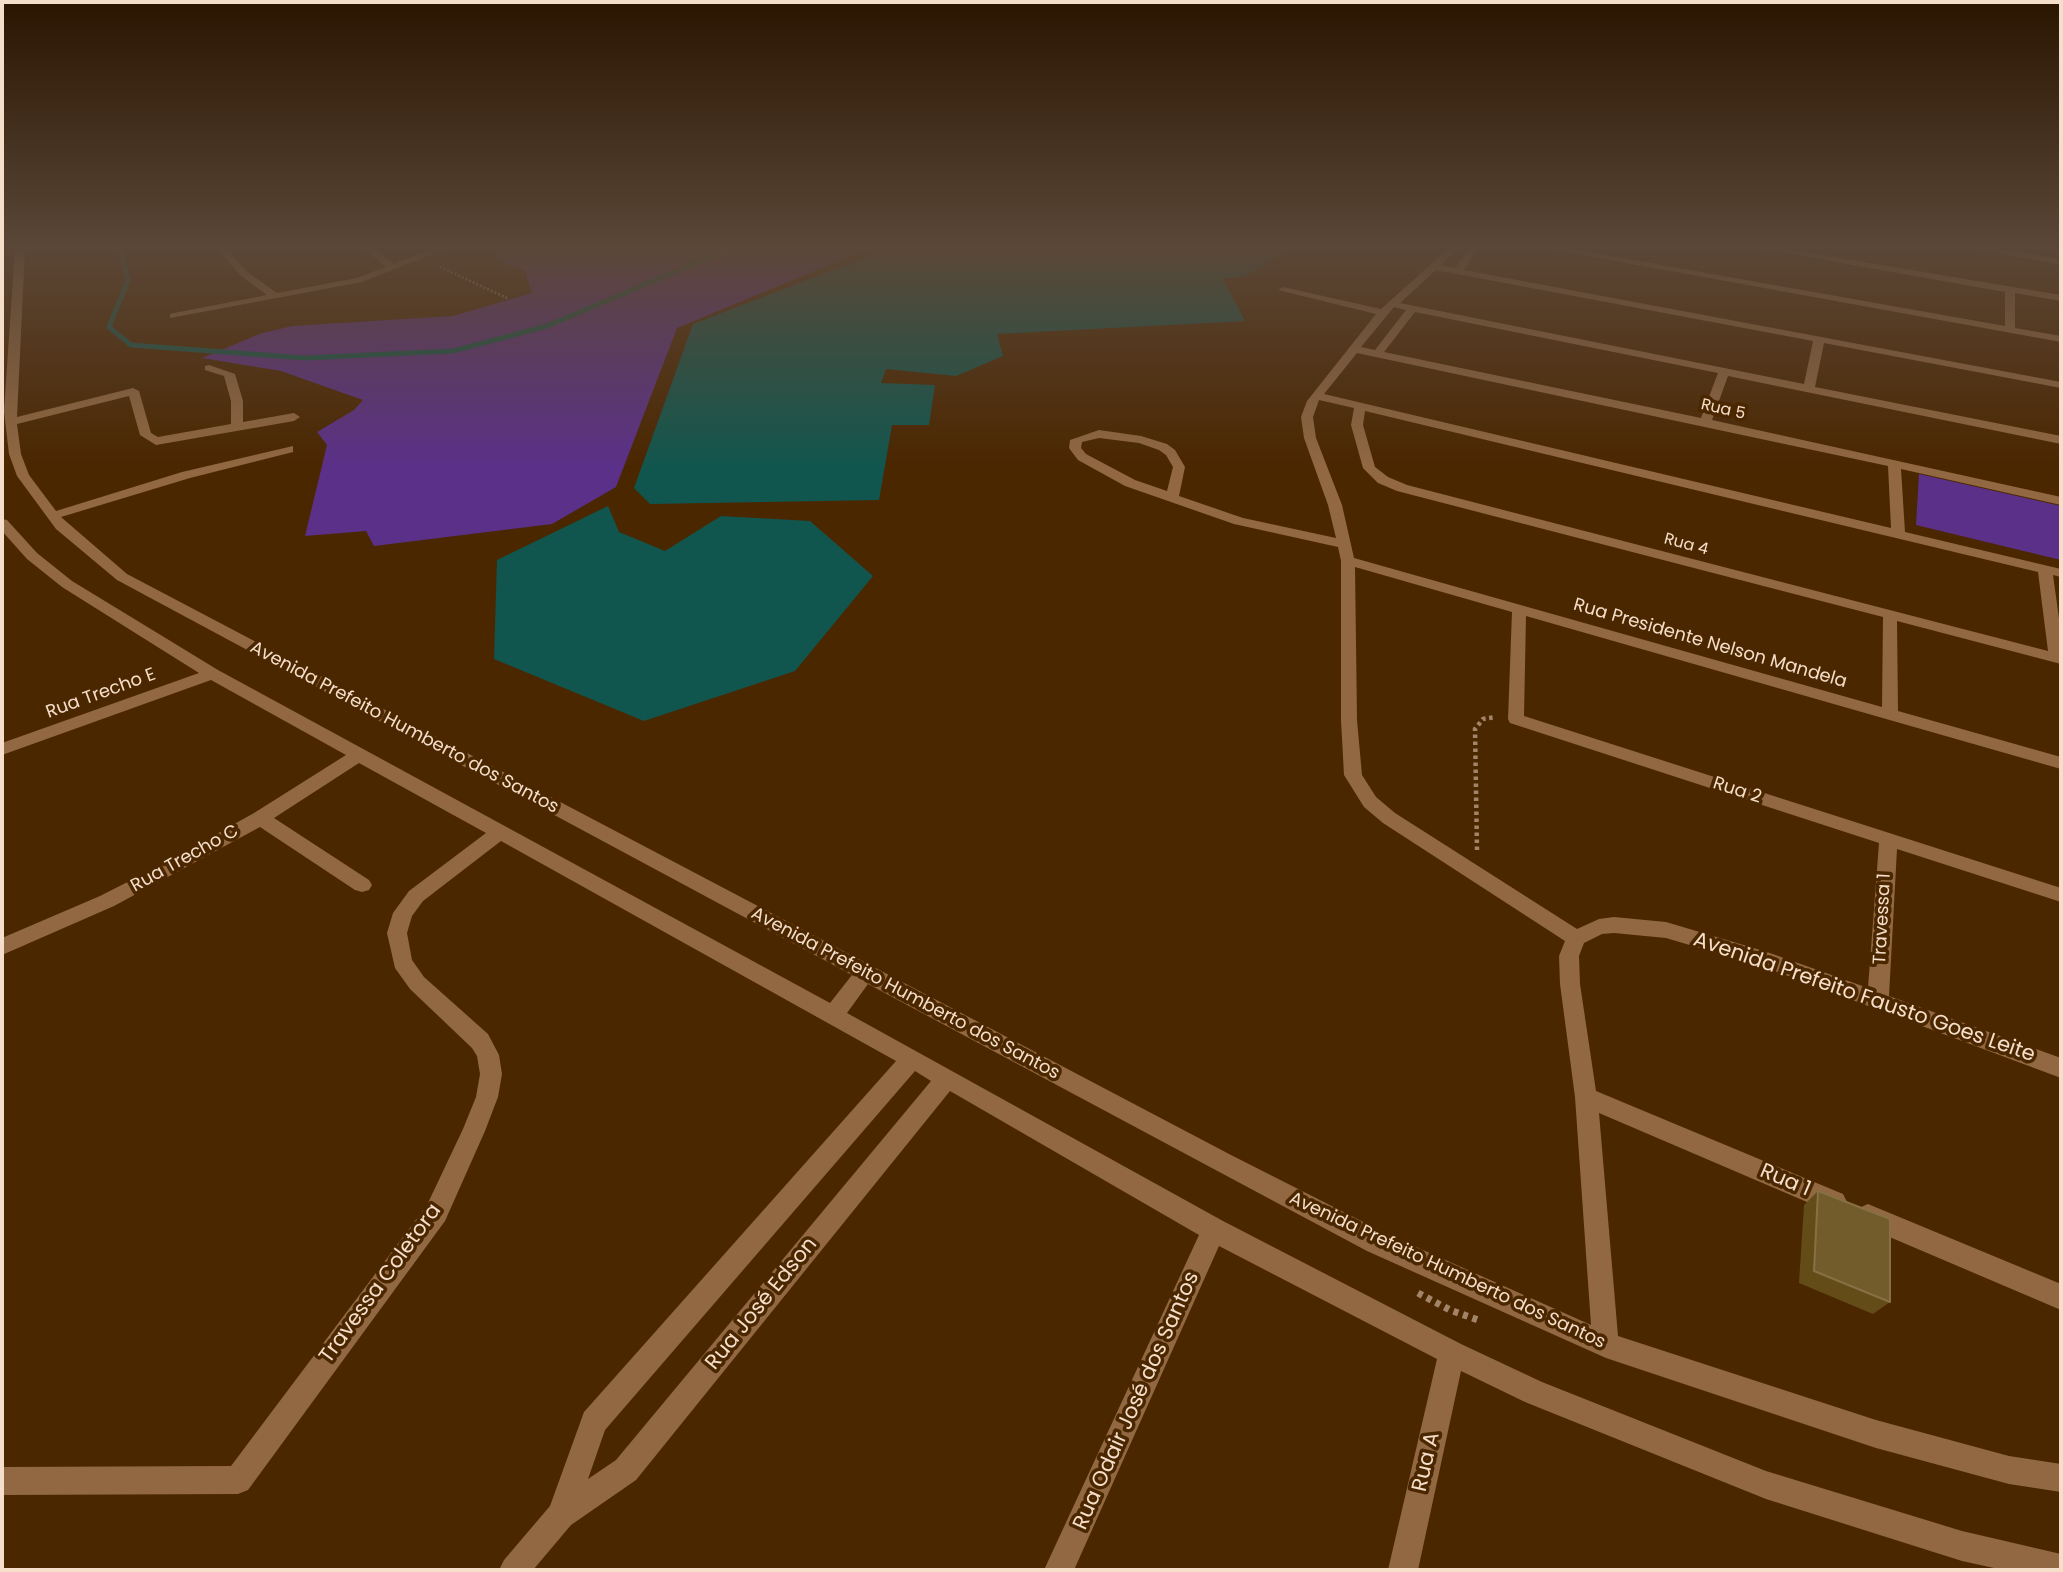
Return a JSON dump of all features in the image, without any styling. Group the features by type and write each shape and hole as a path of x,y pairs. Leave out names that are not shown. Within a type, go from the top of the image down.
{"street":[{"name":"Avenida Prefeito Humberto dos Santos","path":"16,321 11,422 15,454 23,476 52,516 94,556 122,577 1210,1157 1376,1242 1606,1345 1876,1434 2009,1470 2061,1478"},
{"path":"1378,321 1317,396 1308,411 1307,425 1335,505 1348,561 1349,720 1353,775 1370,802 1389,817 1576,938 1569,956 1570,984 1586,1097 1606,1345"},
{"path":"1378,353 1403,321"},
{"path":"1479,321 2061,440"},
{"path":"1720,321 2061,385"},
{"path":"1966,321 2061,339"},
{"path":"2010,321 2010,329"},
{"path":"1809,388 1819,340"},
{"name":"Rua 5","path":"1356,349 1705,422 2061,501"},
{"path":"209,369 229,374 237,401 237,427"},
{"path":"1705,422 1724,371"},
{"path":"11,422 134,391 146,435 156,441 294,417"},
{"path":"1317,396 2061,573"},
{"name":"Rua 4","path":"1360,407 1357,425 1369,468 1391,484 1432,497 2059,659"},
{"path":"1172,496 1179,467 1171,453 1163,447 1141,440 1098,434 1076,440 1076,451 1101,470 1172,496 1238,520 1343,544"},
{"path":"52,516 186,475 289,449"},
{"path":"1894,465 1898,534"},
{"path":"2,523 32,556 67,584 212,674 947,1078 1214,1230 1452,1353 1535,1392 1766,1485 1962,1546 2061,1569"},
{"name":"Rua Presidente Nelson Mandela","path":"1348,561 2061,763"},
{"path":"2045,569 2059,659"},
{"path":"1516,719 1519,610"},
{"path":"1890,616 1890,714"},
{"name":"Rua Trecho E","path":"2,749 212,674"},
{"name":"Rua 2","path":"1516,719 2061,895"},
{"name":"Rua Trecho C","path":"2,947 107,901 260,818 360,754"},
{"path":"260,818 362,885"},
{"name":"Travessa Coletora","path":"2,1481 238,1480 436,1213 474,1131 487,1097 491,1074 488,1055 480,1041 417,983 402,962 397,933 403,913 416,896 499,833"},
{"name":"Travessa 1","path":"1878,999 1888,840"},
{"name":"Avenida Prefeito Fausto Goes Leite","path":"1576,938 1599,927 1614,925 1666,930 1767,960 2061,1068"},
{"path":"833,1015 866,972"},
{"name":"Rua José Edson","path":"561,1515 594,1422 912,1059"},
{"name":"Rua José Edson","path":"514,1570 561,1515 626,1471 947,1078"},
{"name":"Rua 1","path":"1586,1097 2061,1297"},
{"name":"Rua Odair José dos Santos","path":"1059,1570 1214,1230"},
{"name":"Rua A","path":"1403,1570 1452,1353"}],"path":[{"path":"1478,876 1475,729 1477,723 1486,718 1516,719"}],"shaded area":[{"path":"367,321 693,321 677,328 616,487 552,524 374,546 366,531 305,536 327,445 317,432 354,410 363,400 281,371 202,358 262,333 292,326"},
{"path":"1919,474 2061,506 2061,560 1916,525"}],"water":[{"path":"700,321 1238,321 997,334 1003,356 956,376 886,369 881,383 935,385 929,425 892,425 879,500 650,504 634,488 693,324"},
{"path":"608,506 619,532 665,551 721,516 810,521 873,576 795,671 644,721 494,659 497,560"}],"building":[{"path":"1818,1191 1890,1219 1890,1302 1814,1271"}],"waterway":[{"path":"111,321 109,327 131,345 305,358 453,351 558,321"}]}
